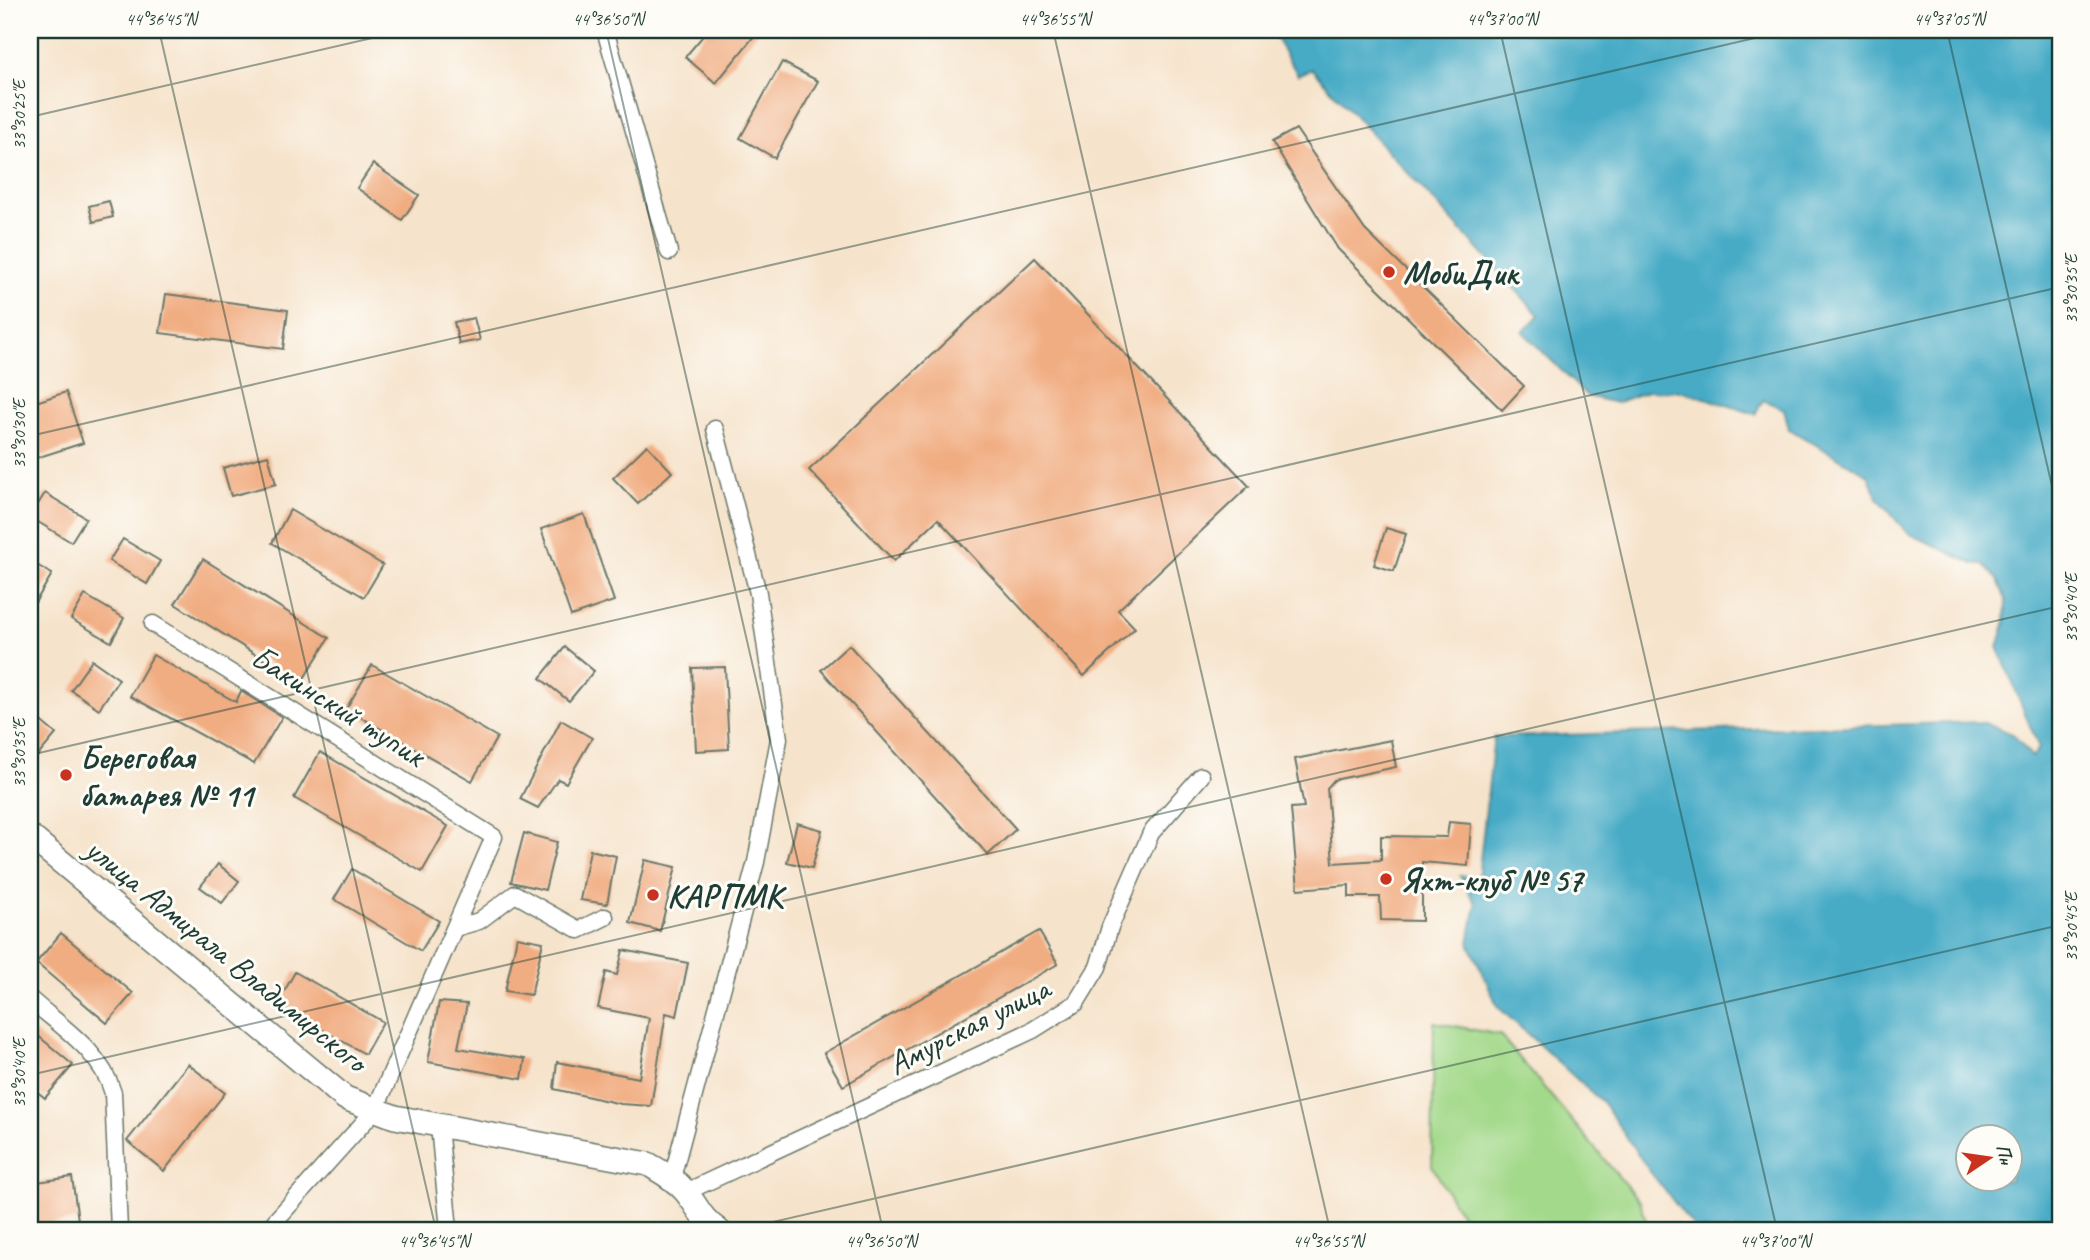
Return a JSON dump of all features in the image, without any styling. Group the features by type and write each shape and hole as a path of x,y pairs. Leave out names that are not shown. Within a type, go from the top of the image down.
{"main road":[{"name":"улица Адмирала Владимирского","path":"30,836 345,1098 375,1111 439,1126 648,1164 679,1185"},
{"path":"679,1185 704,1221 718,1230"}],"street":[{"path":"605,30 669,252"},
{"path":"679,1185 756,862 779,739 758,593 715,429"},
{"name":"Бакинский тупик","path":"153,624 494,837 454,928"},
{"name":"Амурская улица","path":"679,1185 1033,1030 1076,1003 1098,967 1110,927 1151,833 1201,776"},
{"path":"267,1230 375,1111 454,928 479,921 515,894 579,930 605,917"},
{"path":"30,999 90,1051 108,1077 113,1093 118,1230"},
{"path":"439,1126 449,1230"}],"green space":[{"path":"1434,1022 1500,1035 1640,1202 1649,1230 1470,1230 1432,1166"}],"water":[{"path":"1271,30 2060,30 2060,1230 1696,1230 1648,1169 1603,1103 1498,1007 1469,943 1476,904 1460,876 1478,878 1494,737 1982,722 2013,734 2032,757 2039,748 1998,647 2005,624 2006,601 1998,580 1983,564 1973,564 1906,532 1878,498 1868,475 1789,429 1784,409 1763,400 1755,414 1683,391 1648,391 1616,403 1587,396 1523,332 1539,315 1312,69 1298,75"}],"building":[{"path":"708,30 759,30 716,83 685,57"},
{"path":"782,62 818,81 775,158 740,138"},
{"path":"1296,129 1365,230 1524,386 1502,410 1338,249 1272,142"},
{"path":"373,164 419,195 402,220 357,188"},
{"path":"109,201 113,217 93,222 89,206"},
{"path":"1035,258 1249,486 1118,610 1135,628 1084,676 938,519 894,561 809,470"},
{"path":"166,294 288,310 283,349 160,333"},
{"path":"474,318 480,340 459,344 454,322"},
{"path":"66,392 83,443 30,460 30,404"},
{"path":"647,445 672,472 638,504 613,478"},
{"path":"268,455 276,484 231,496 223,468"},
{"path":"45,493 86,518 71,542 30,517"},
{"path":"290,510 383,565 364,597 272,543"},
{"path":"584,514 614,601 571,616 541,529"},
{"path":"1386,528 1406,534 1394,571 1374,565"},
{"path":"123,539 160,561 147,584 109,561"},
{"path":"203,559 329,638 301,683 175,604"},
{"path":"30,561 52,574 30,611"},
{"path":"85,595 124,618 111,642 71,619"},
{"path":"849,645 1016,829 988,855 821,670"},
{"path":"565,647 594,671 569,701 540,678"},
{"path":"153,655 236,702 241,691 282,717 254,764 130,696"},
{"path":"92,660 119,679 99,709 71,690"},
{"path":"372,665 497,737 472,781 346,709"},
{"path":"725,667 729,749 696,751 692,668"},
{"path":"30,712 56,734 30,765"},
{"path":"561,720 592,738 566,783 558,779 538,808 520,799"},
{"path":"1391,740 1396,767 1334,780 1327,788 1333,863 1381,860 1381,836 1447,837 1449,822 1471,824 1468,866 1422,862 1422,921 1381,920 1380,897 1349,897 1349,885 1298,889 1291,808 1304,807 1295,759"},
{"path":"320,752 448,826 422,872 294,798"},
{"path":"797,823 822,830 812,868 787,862"},
{"path":"524,833 557,842 545,890 511,882"},
{"path":"590,850 616,856 607,904 580,900"},
{"name":"КАРПМК","path":"645,860 676,867 660,931 630,923"},
{"path":"218,864 239,881 222,903 200,887"},
{"path":"352,869 439,921 421,951 334,899"},
{"path":"1039,931 1058,964 843,1086 824,1053"},
{"path":"61,933 133,993 107,1023 36,963"},
{"path":"517,937 543,942 531,995 505,991"},
{"path":"623,950 688,963 677,1016 666,1013 651,1106 621,1104 554,1089 557,1062 639,1078 649,1018 598,1008 606,972 617,975"},
{"path":"295,972 383,1022 365,1054 277,1004"},
{"path":"439,1002 467,1004 458,1048 525,1059 522,1079 428,1062"},
{"path":"30,1029 73,1065 45,1098 30,1086"},
{"path":"188,1064 225,1093 164,1171 127,1141"},
{"path":"72,1177 78,1220 30,1227 30,1183"}],"place":[{"name":"МобиДик","path":"1389,272"},
{"name":"Береговая батарея № 11","path":"66,775"},
{"name":"Яхт-клуб № 57","path":"1386,879"},
{"name":"КАРПМК","path":"653,895"}]}
